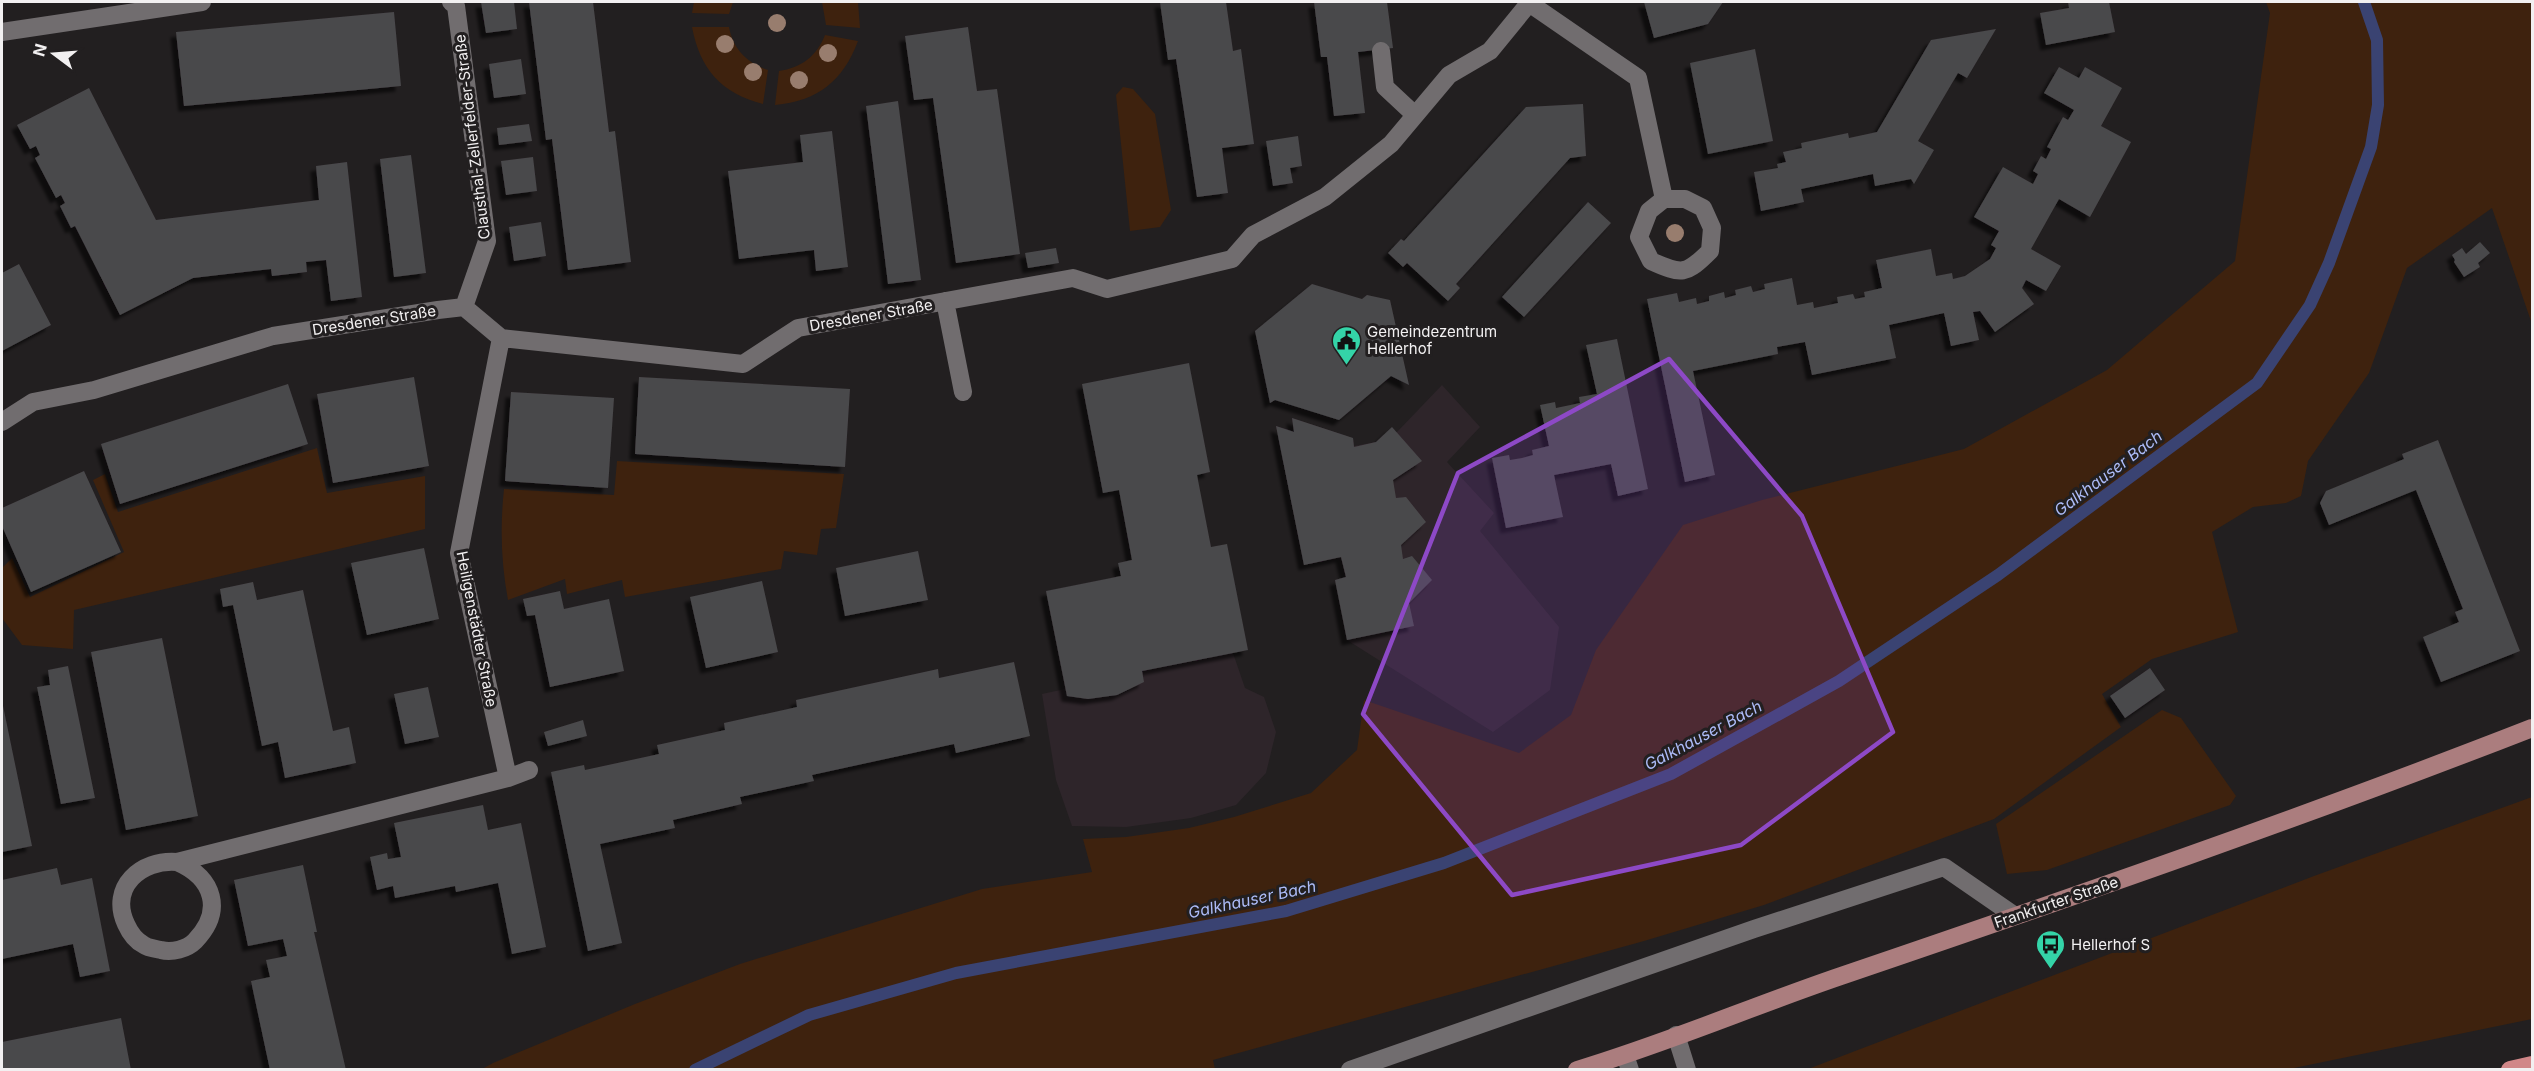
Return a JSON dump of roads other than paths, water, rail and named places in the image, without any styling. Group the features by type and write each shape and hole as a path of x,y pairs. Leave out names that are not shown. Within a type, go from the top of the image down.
{"highway":[{"path":"2510,1070 2532,1065"}],"main road":[{"name":"Frankfurter Straße","path":"1577,1070 1628,1062 1676,1035 1773,999 2261,830 2532,728"}],"street":[{"path":"2,32 202,2"},
{"name":"Clausthal-Zellerfelder-Straße","path":"452,2 456,6 487,242 464,307"},
{"name":"Dresdener Straße","path":"501,338 743,364 798,328 1073,278 1107,289 1232,259 1253,235 1325,197 1392,144 1449,75 1491,51 1529,2 1638,78 1664,199"},
{"path":"1381,51 1385,87 1415,116"},
{"path":"1664,199 1685,199 1703,208 1712,228 1710,251 1693,268 1672,271 1651,261 1639,237 1648,211 1664,199"},
{"path":"945,301 963,392"},
{"path":"464,307 501,338"},
{"name":"Dresdener Straße","path":"2,422 33,402 94,390 273,336 464,307"},
{"name":"Heiligenstädter Straße","path":"501,338 459,553 508,778"},
{"path":"177,862 191,868 202,878 210,891 212,911 207,927 193,944 165,952 144,945 130,933 122,916 122,900 128,882 139,870 164,861 177,862 508,778 530,770"},
{"path":"1350,1070 1754,929 1944,867 2015,916"},
{"path":"1676,1035 1687,1070"}],"waterway":[{"name":"Galkhauser Bach","path":"695,1070 809,1015 956,973 1286,911 1444,863 1671,774 1839,681 1998,575 2257,383 2310,305 2329,263 2371,147 2378,105 2377,40 2364,2"}],"place":[{"name":"Gemeindezentrum Hellerhof","path":"1346,366"},
{"name":"Hellerhof S","path":"2050,970"}]}
